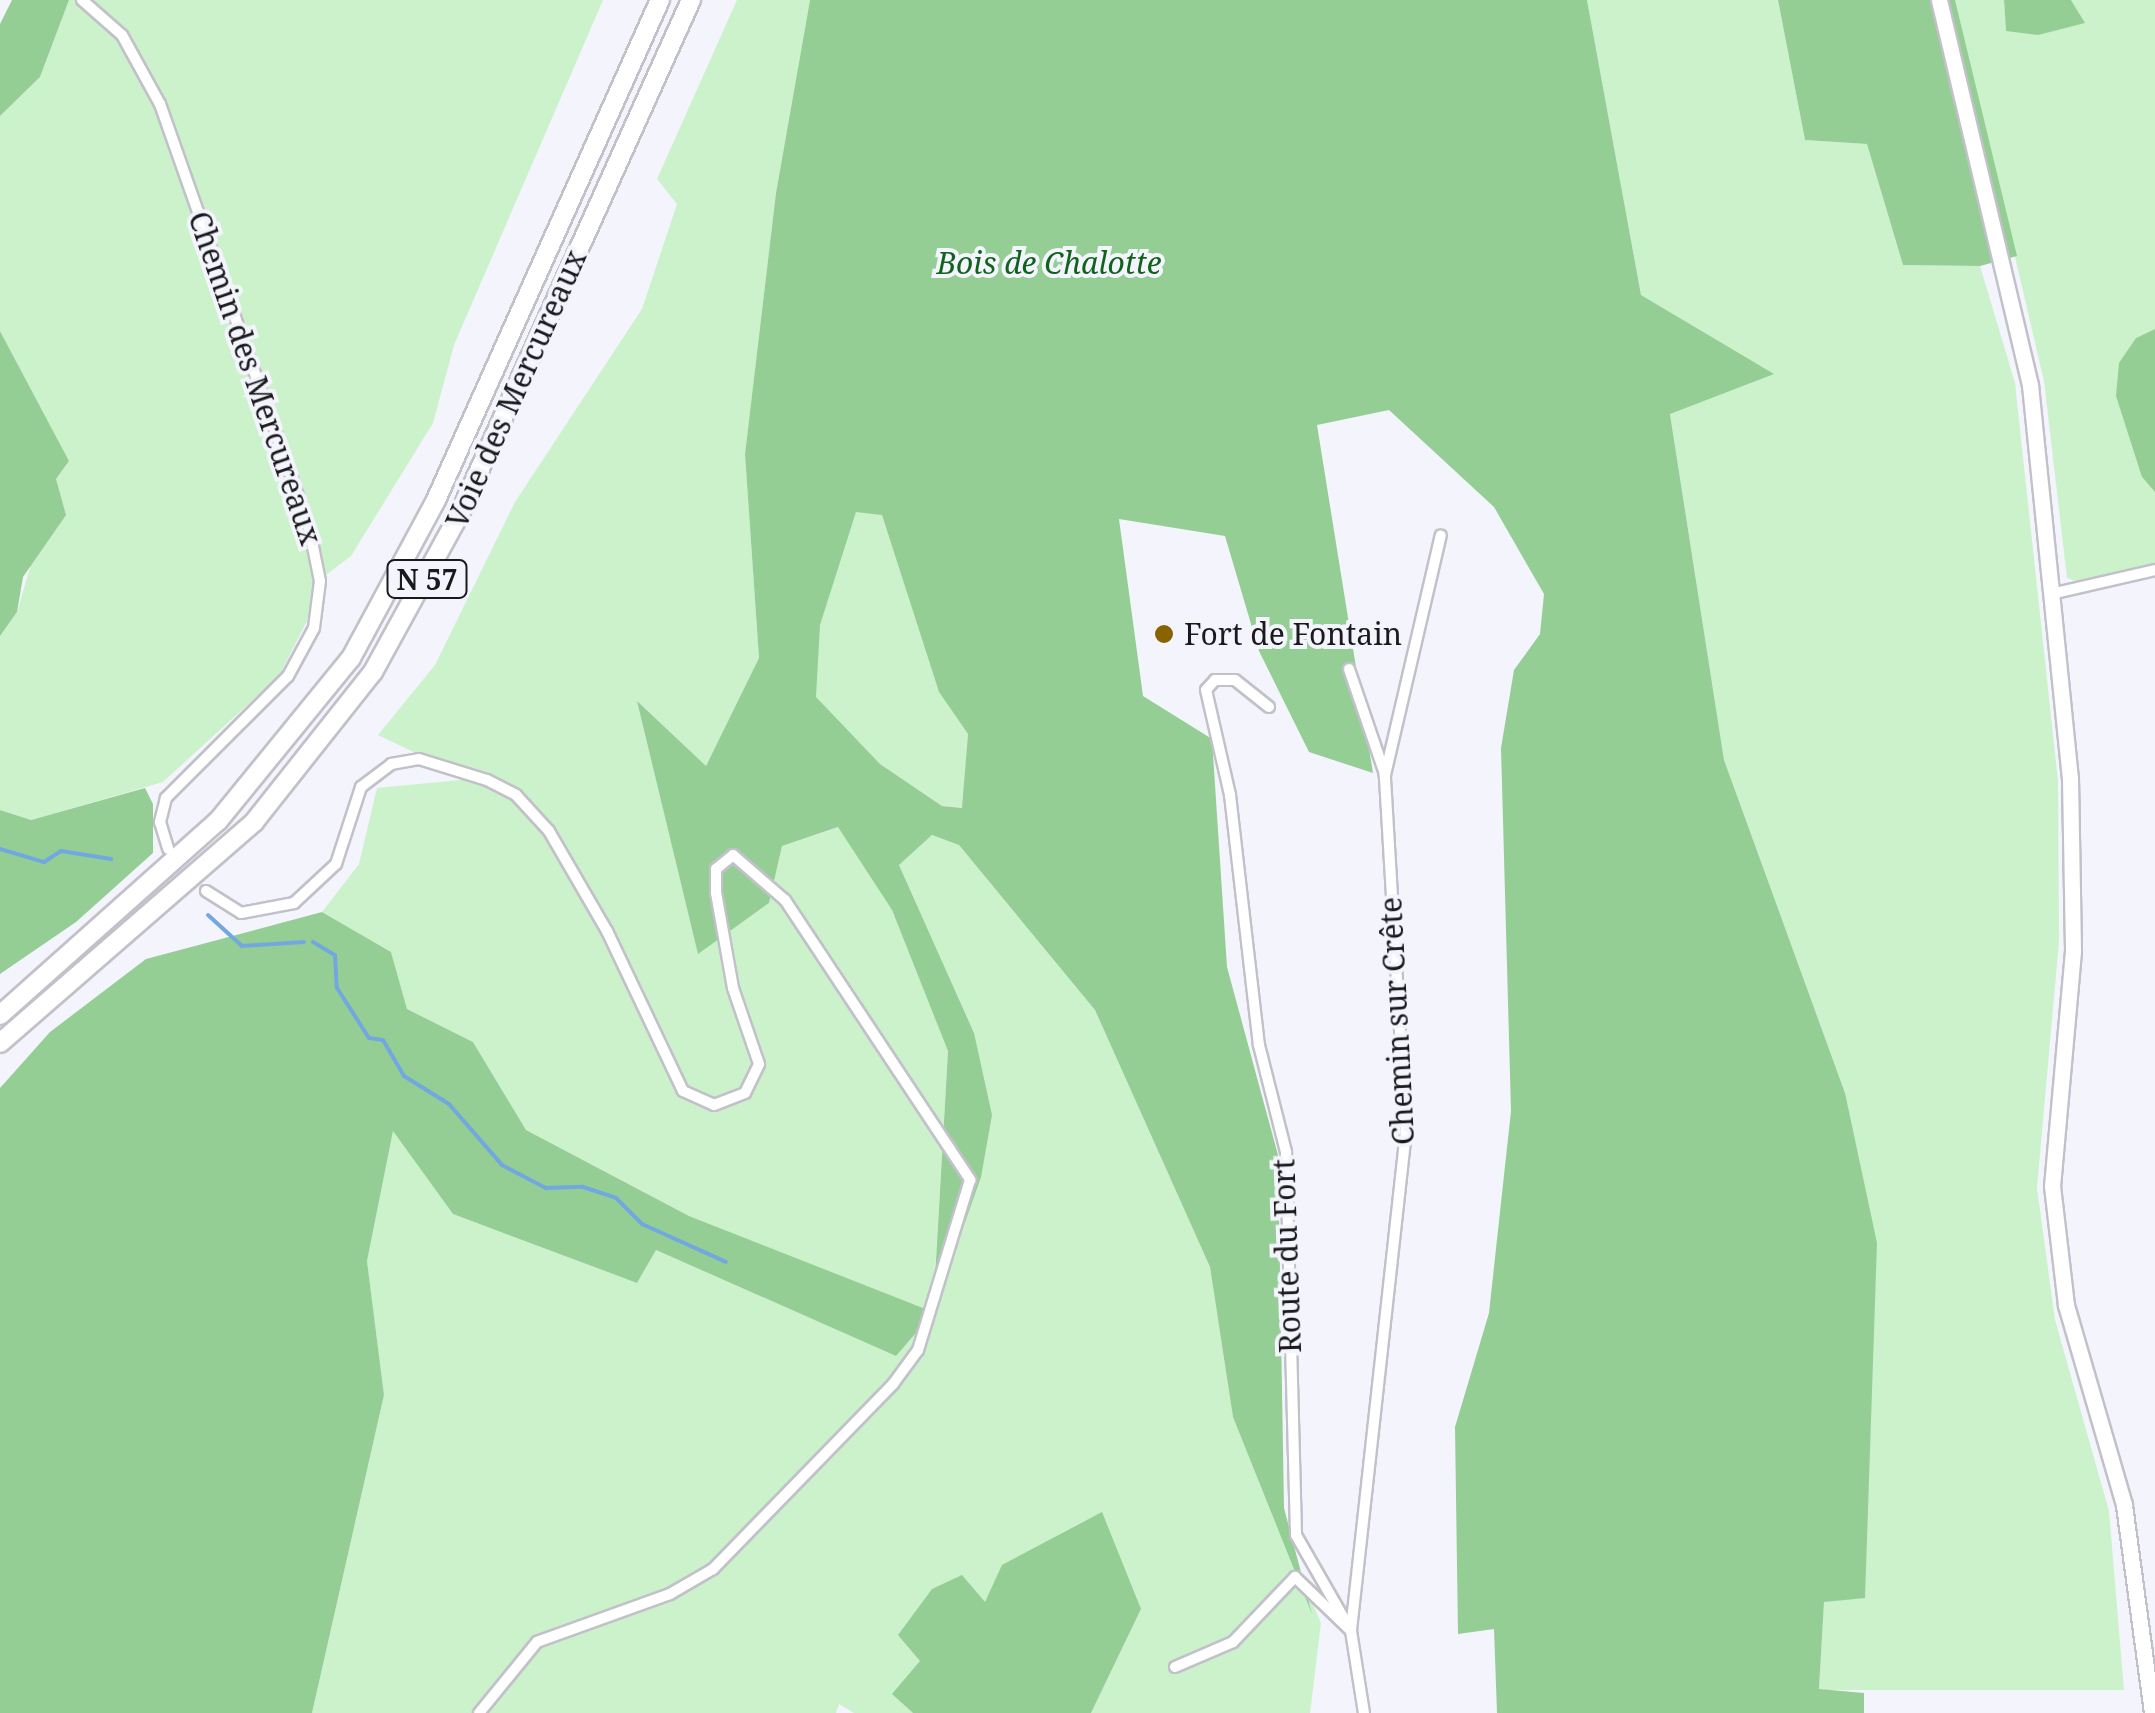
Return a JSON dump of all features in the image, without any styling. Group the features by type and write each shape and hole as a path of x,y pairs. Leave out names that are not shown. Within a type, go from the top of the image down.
{"highway":[{"name":"Voie des Mercureaux","path":"0,1015 218,821 358,648 436,500 660,0"},
{"name":"Voie des Mercureaux","path":"0,1043 245,831 372,672 460,513 691,0"}],"main road":[{"path":"1939,0 2030,385 2070,778 2073,951 2052,1186 2066,1306 2124,1505 2152,1713"}],"street":[{"name":"Chemin des Mercureaux","path":"82,0 122,34 160,104 308,527 320,580 314,628 288,676 166,798 160,822 168,849"},
{"name":"Chemin sur Crête","path":"1351,1631 1406,1132 1385,775 1441,535"},
{"path":"2052,594 2155,570"},
{"path":"1349,669 1385,775"},
{"name":"Route du Fort","path":"1269,707 1235,680 1215,680 1206,690 1230,794 1259,1045 1286,1152 1296,1534 1351,1631 1364,1713"},
{"path":"206,891 241,913 294,904 336,864 361,787 390,764 419,758 487,780 516,795 549,831 608,931 683,1091 714,1105 745,1093 759,1064 733,988 716,893 716,870 733,856 785,900 970,1180 918,1350 893,1384 713,1569 670,1594 538,1642 480,1713"},
{"path":"1176,1667 1233,1642 1295,1577 1351,1631"}],"green space":[{"path":"12,0 69,0 40,77 0,116 0,24"},
{"path":"69,0 603,0 454,345 433,423 351,556 314,584 308,619 279,676 163,782 31,820 0,810 0,636 17,612 56,479 69,461 0,331 0,116 40,77"},
{"path":"737,0 810,0 776,193 745,454 759,658 706,766 638,704 698,953 769,903 782,846 839,827 892,910 948,1050 933,1307 974,1033 899,865 932,835 959,845 1095,1010 1210,1267 1233,1417 1321,1623 1310,1713 1091,1713 1141,1609 985,1603 893,1694 913,1713 854,1713 839,1704 836,1713 312,1713 384,1395 367,1261 393,1130 453,1214 637,1283 656,1250 896,1356 932,1313 689,1216 526,1130 473,1042 407,1009 391,952 322,912 359,864 377,788 470,779 378,735 435,665 515,502 642,309 677,204 657,179"},
{"name":"Bois de Chalotte","path":"810,0 1587,0 1641,295 1774,374 1670,414 1724,760 1845,1093 1877,1243 1865,1598 1824,1602 1819,1689 1864,1693 1864,1713 1497,1713 1494,1629 1458,1634 1455,1427 1489,1313 1511,1111 1501,748 1514,670 1540,634 1544,594 1494,507 1389,410 1317,425 1373,773 1309,752 1259,651 1225,536 1119,519 1143,696 1212,739 1227,967 1278,1155 1284,1508 1312,1614 1233,1417 1210,1267 1095,1010 959,845 932,835 899,865 974,1033 992,1115 981,1177 933,1313 896,1356 656,1250 637,1283 453,1214 393,1131 367,1261 384,1395 312,1713 0,1713 0,1088 50,1032 146,959 322,912 391,952 407,1009 473,1042 526,1130 689,1216 933,1312 948,1051 892,910 838,827 782,846 769,903 698,954 637,701 706,766 759,658 745,454 776,193","holes":["856,512 882,515 939,692 968,734 962,808 942,806 880,764 816,697 820,625"]},
{"path":"1587,0 1778,0 1805,140 1867,144 1903,265 1980,266 2015,383 2058,781 2059,941 2037,1188 2055,1320 2109,1511 2124,1690 1819,1690 1824,1602 1865,1597 1845,1093 1724,760 1670,413 1773,374 1641,295"},
{"path":"1778,0 1955,0 2017,256 1980,266 1903,265 1867,144 1805,140"},
{"path":"1955,0 2004,0 2006,31 2084,22 2071,0 2155,0 2155,329 2136,338 2142,477 2155,492 2155,564 2081,583 2067,578 2044,381"},
{"path":"2004,0 2071,0 2085,23 2038,35 2006,31"},
{"path":"2155,329 2155,492 2142,477 2116,396 2119,363 2136,338"},
{"path":"0,331 69,461 56,479 66,515 23,577 17,612 0,636"},
{"path":"856,511 882,514 939,692 968,734 963,808 942,806 880,764 815,697 819,625"},
{"path":"145,788 153,804 153,853 76,922 0,974 0,810 31,820"},
{"path":"1102,1512 1141,1609 1091,1713 913,1713 892,1694 920,1661 898,1635 932,1589 962,1575 985,1602 1002,1565"}],"waterway":[{"path":"0,849 44,862 61,851 111,859"},
{"path":"208,915 242,946 304,942"},
{"path":"313,942 335,955 337,988 369,1038 383,1040 404,1076 449,1104 502,1165 546,1188 583,1187 616,1198 642,1224 726,1262"}],"place":[{"name":"Fort de Fontain","path":"1164,634"}]}
